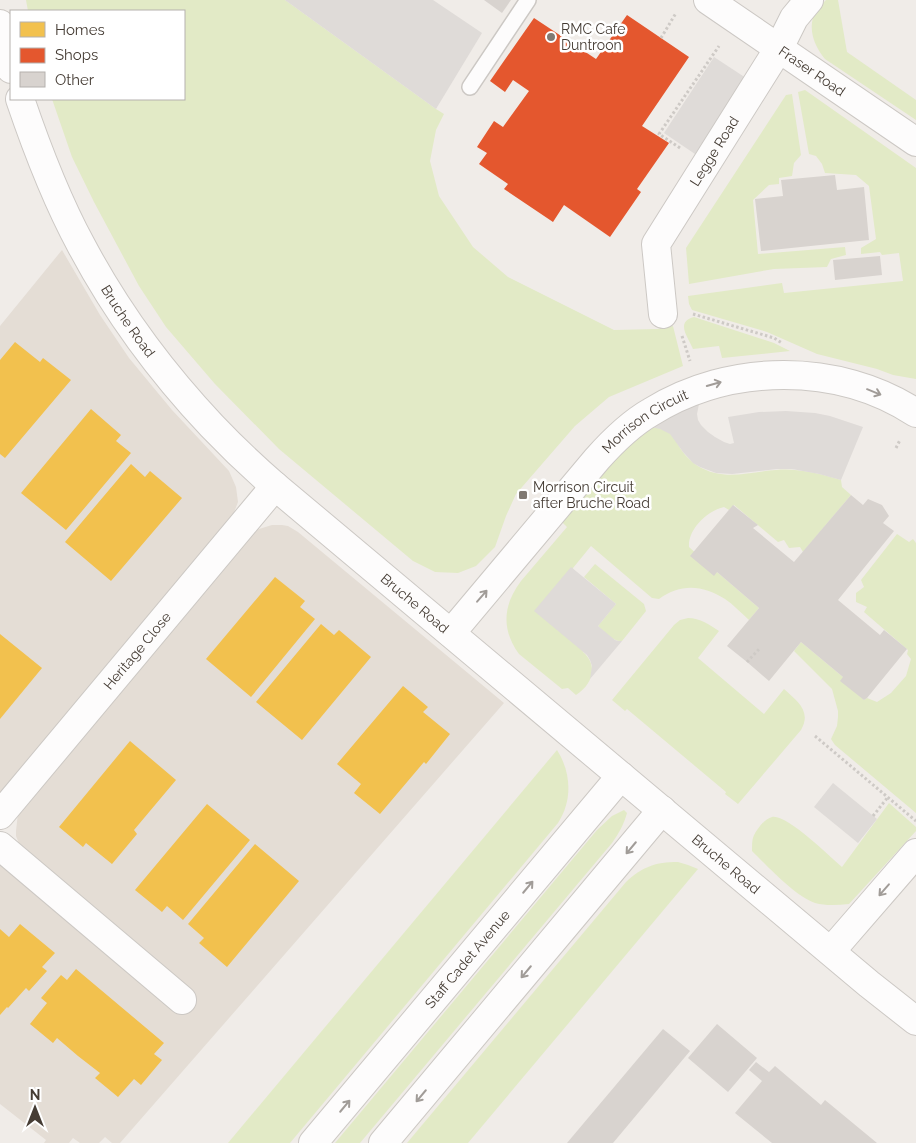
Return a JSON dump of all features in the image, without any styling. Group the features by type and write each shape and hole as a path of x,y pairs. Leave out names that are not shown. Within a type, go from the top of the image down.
{"street":[{"name":"Fraser Road","path":"708,0 916,142"},
{"name":"Legge Road","path":"671,322 656,244 779,48 794,18 809,0"},
{"path":"0,24 10,65"},
{"name":"Bruche Road","path":"20,100 46,170 70,225 100,278 129,324 175,385 211,425 275,486 916,1021"},
{"name":"Morrison Circuit","path":"451,633 579,479 612,443 643,417 679,397 732,379 766,376 803,376 825,378 858,386 916,413"},
{"name":"Heritage Close","path":"0,815 275,486"},
{"name":"Staff Cadet Avenue","path":"313,1143 621,776"},
{"path":"382,1143 662,810"},
{"path":"0,846 182,1000"},
{"path":"831,952 916,853"}],"lane":[{"path":"470,87 528,0"}],"path":[{"path":"660,38 676,13"},
{"path":"684,151 659,134 721,43"},
{"path":"690,314 774,338 786,345"},
{"path":"671,322 687,352"},
{"path":"747,662 760,648"},
{"path":"816,736 916,821"},
{"path":"873,816 888,797"}],"shaded area":[{"path":"285,0 433,0 482,33 436,109"},
{"path":"714,57 746,78 695,154 664,133"},
{"path":"62,250 100,315 129,358 172,410 229,471 236,487 238,502 233,515 0,794 0,326"},
{"path":"699,404 697,414 701,425 715,437 730,444 734,443 728,417 759,412 815,413 863,427 841,480 792,469 732,474 716,473 693,463 670,434 651,427"},
{"path":"272,525 288,526 298,532 504,703 120,1143 112,1143 105,1137 99,1143 80,1143 73,1138 69,1143 44,1143 46,1140 0,1104 0,863 20,846 16,836 18,813 253,532"},
{"path":"571,567 616,604 598,626 615,640 622,641 590,679 592,666 587,655 534,611"},
{"path":"833,783 877,819 858,843 814,807"}],"green space":[{"path":"26,0 285,0 444,114 436,130 430,161 439,196 473,247 508,277 614,330 657,329 673,326 683,366 609,397 575,426 516,494 495,547 476,566 458,573 435,572 413,561 279,449 215,384 166,327 139,286 72,157 52,100 185,100 185,10 28,10"},
{"path":"826,0 838,0 847,52 916,100 916,120 825,59 821,54 813,36 812,22 817,9"},
{"path":"805,90 916,168 916,379 893,375 877,369 817,354 767,332 692,310 689,304 688,296 782,283 784,293 903,281 899,253 882,255 880,252 861,254 861,248 876,239 869,186 856,175 825,173 822,164 816,156 809,154 798,92"},
{"path":"792,94 801,155 794,163 792,176 779,178 779,184 769,185 753,200 758,254 845,247 846,255 831,259 827,267 774,269 689,284 686,248 786,95"},
{"path":"694,317 774,343 790,351 722,358 719,346 693,349 684,326 688,319"},
{"path":"651,427 670,433 689,459 710,472 730,475 785,470 809,472 841,480 842,487 851,495 803,552 800,547 789,548 784,540 778,542 734,505 729,510 724,507 711,512 695,527 689,547 759,608 749,620 725,599 717,594 700,589 684,588 659,599 652,598 591,546 573,568 583,652 588,657 592,669 592,675 586,686 576,695 568,688 562,689 519,654 509,635 507,626 508,608 515,590 521,581 567,527 561,521 615,458"},
{"path":"897,534 909,542 913,539 916,543 916,813 835,745 831,739 837,726 838,711 832,689 794,651 801,642 843,677 864,700 867,698 877,702 891,693 906,676 911,659 907,654 908,650 864,612 867,607 856,602 856,593 864,587 861,580"},
{"path":"595,564 644,604 646,611 622,641 612,638 598,626 616,604 584,577"},
{"path":"688,618 701,621 719,631 698,658 764,714 784,689 798,702 804,712 804,723 801,730 738,804 627,709 625,711 612,700 674,625 680,620"},
{"path":"557,750 565,767 568,786 566,805 558,823 290,1143 228,1143"},
{"path":"889,803 916,827 916,831 849,904 823,905 807,900 782,880 752,851 755,832 770,818 779,818 798,829 842,867"},
{"path":"624,810 627,813 612,843 360,1143 335,1143 597,830 612,816"},
{"path":"678,862 698,869 468,1143 407,1143 626,882 649,866"}],"building: Homes":[{"path":"15,342 40,362 43,358 71,380 5,458 0,454 0,360"},
{"path":"91,409 121,435 116,441 131,453 66,530 21,493"},
{"path":"131,464 145,477 150,471 182,498 111,581 65,542"},
{"path":"275,577 305,601 300,607 315,619 251,697 206,659"},
{"path":"321,624 334,635 339,630 371,657 302,740 256,702"},
{"path":"0,634 42,668 0,719"},
{"path":"403,686 428,707 423,712 450,734 426,764 424,762 380,814 354,793 361,784 337,764"},
{"path":"130,741 176,780 134,830 137,834 112,864 86,843 83,847 59,827"},
{"path":"207,804 250,840 183,920 167,906 162,912 135,890"},
{"path":"255,844 299,881 227,967 199,943 204,938 188,924"},
{"path":"20,924 55,953 42,967 47,971 29,991 26,988 0,1015 0,929 9,937"},
{"path":"76,969 164,1043 154,1054 162,1060 141,1085 134,1079 118,1097 95,1078 100,1073 57,1038 53,1043 30,1024 47,1003 41,998 61,975 67,980"}],"building: Shops":[{"path":"627,15 689,57 642,126 669,143 637,189 641,192 610,237 564,205 553,222 504,189 508,184 479,164 487,153 477,147 494,121 503,127 529,91 513,80 505,92 490,81 534,18 596,59"}],"building: Other":[{"path":"484,0 511,0 502,13"},
{"path":"835,175 837,190 864,187 869,240 761,251 755,199 783,196 781,180"},
{"path":"880,256 882,275 835,280 833,260"},
{"path":"851,495 863,505 868,499 882,505 889,516 883,523 894,531 838,600 880,635 884,630 907,649 864,700 840,681 843,677 801,642 769,681 727,646 759,608 717,572 714,576 690,556 733,505 758,525 753,528 794,562"},
{"path":"717,1024 757,1058 728,1092 688,1058"},
{"path":"663,1029 690,1051 613,1143 567,1143"},
{"path":"756,1062 769,1072 775,1066 821,1105 825,1100 877,1143 772,1143 735,1113 762,1081 749,1070"}],"place":[{"name":"RMC Cafe Duntroon","path":"551,37"},
{"name":"Morrison Circuit after Bruche Road","path":"523,495"}]}
